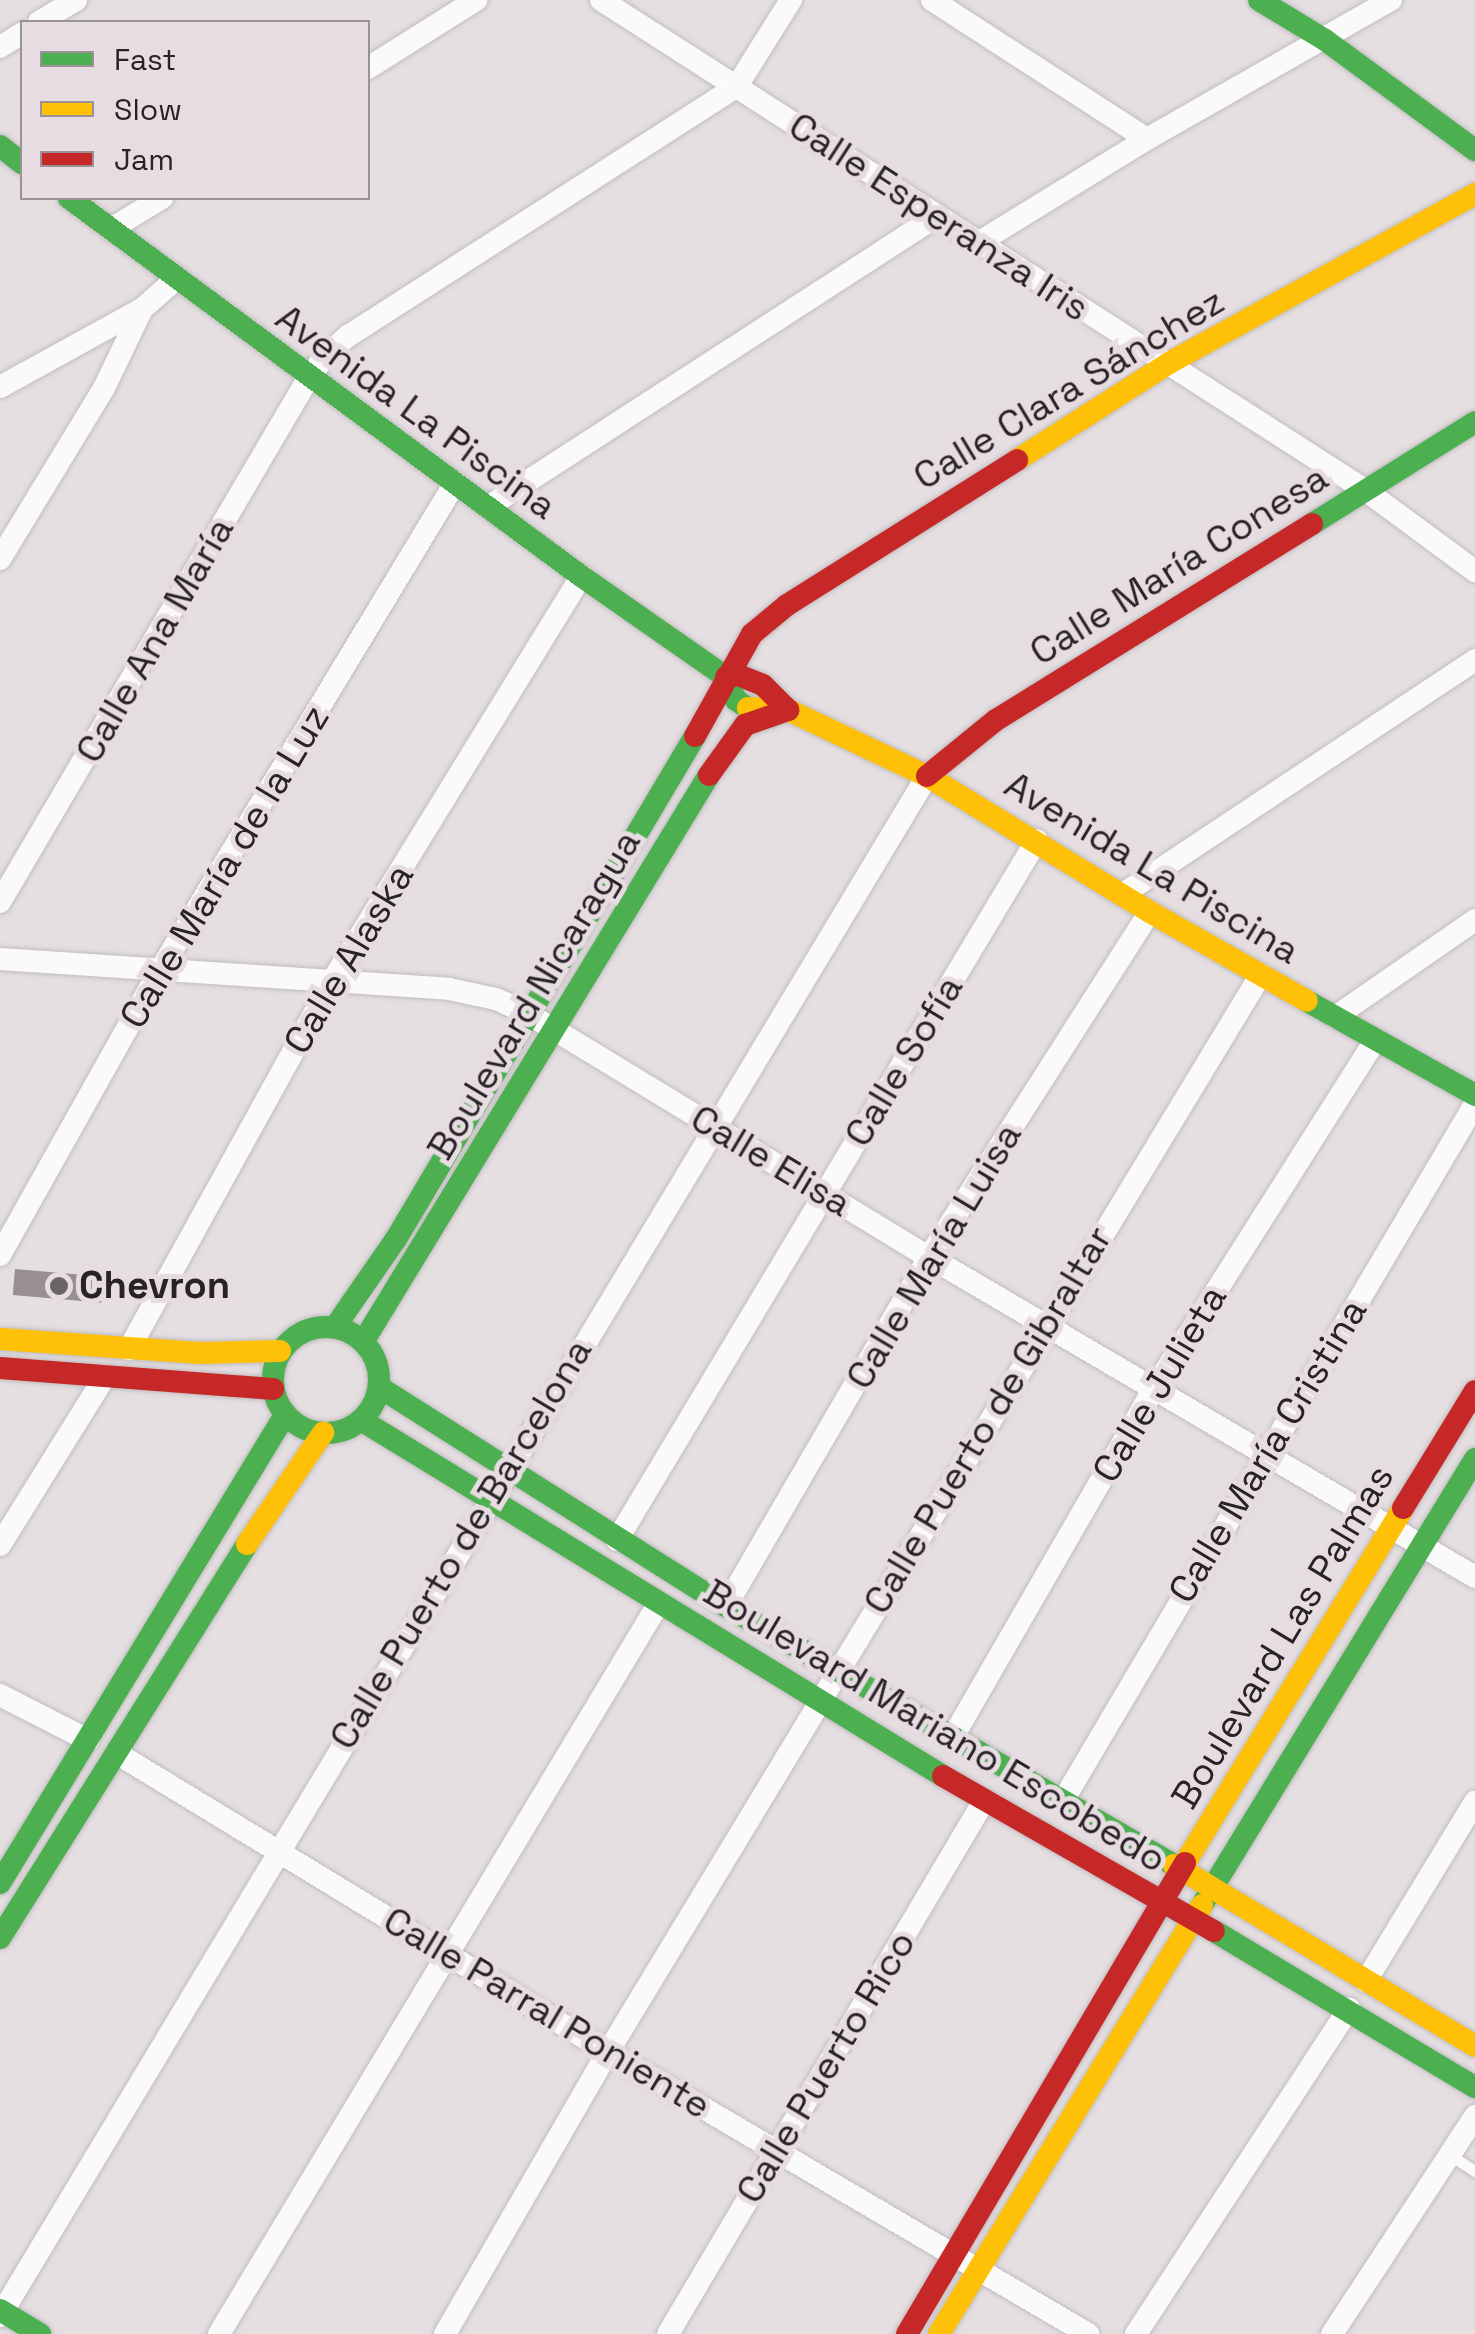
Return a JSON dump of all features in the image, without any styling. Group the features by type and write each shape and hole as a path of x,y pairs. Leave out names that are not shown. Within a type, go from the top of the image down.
{"street":[{"path":"42,20 76,0"},
{"path":"370,67 476,0"},
{"name":"Calle Esperanza Iris","path":"601,0 1365,490 1475,570"},
{"path":"737,86 791,0"},
{"path":"932,0 1146,140"},
{"path":"1260,0 1325,40 1475,150"},
{"path":"978,244 1146,140 1392,0"},
{"name":"Calle Ana María","path":"0,902 309,376 348,336 737,86"},
{"path":"0,146 20,161"},
{"name":"Calle Clara Sánchez","path":"726,677 752,634 786,605 1169,364 1475,194"},
{"name":"Avenida La Piscina","path":"72,200 581,576 726,677 736,700 747,708 788,710 928,776 1150,912 1475,1096"},
{"path":"111,229 159,200"},
{"path":"488,507 936,216"},
{"path":"0,387 142,309 176,280"},
{"path":"0,558 104,388 142,309"},
{"name":"Calle María Conesa","path":"928,776 970,738 1475,422"},
{"name":"Calle María de la Luz","path":"0,1255 159,972 455,483"},
{"name":"Calle Alaska","path":"129,1348 332,982 581,576"},
{"path":"1123,894 1475,660"},
{"name":"Boulevard Nicaragua","path":"334,1328 396,1239 527,1013 682,760 726,677"},
{"name":"Boulevard Nicaragua","path":"363,1342 725,749 745,725 788,710"},
{"name":"Calle Puerto de Barcelona","path":"1,2312 506,1469 928,776"},
{"name":"Calle Sofía","path":"618,1540 1038,840"},
{"name":"Calle María Luisa","path":"726,1606 928,1257 1150,912"},
{"path":"1335,1017 1475,920"},
{"name":"Calle Elisa","path":"0,958 470,991 527,1013 713,1127 825,1190 928,1257 1475,1577"},
{"name":"Calle Puerto de Gibraltar","path":"445,2334 608,2052 1044,1325 1261,974"},
{"name":"Calle Julieta","path":"954,1735 1154,1389 1376,1039"},
{"name":"Calle María Cristina","path":"1064,1800 1264,1455 1475,1104"},
{"path":"0,1339 129,1348 280,1351 304,1332 334,1328 363,1342 376,1363 379,1388 361,1420 323,1434 296,1425 285,1415 273,1389 280,1351"},
{"path":"0,1368 273,1389"},
{"path":"0,1545 105,1376"},
{"name":"Boulevard Mariano Escobedo","path":"379,1388 726,1606 954,1735 1475,2046"},
{"name":"Boulevard Las Palmas","path":"907,2334 1162,1901 1475,1390"},
{"path":"0,1884 285,1415"},
{"name":"Boulevard Mariano Escobedo","path":"361,1420 984,1801 1349,2008 1475,2087"},
{"path":"0,1938 265,1516 323,1434"},
{"name":"Boulevard Las Palmas","path":"939,2334 1475,1459"},
{"path":"219,2334 446,1951 659,1603"},
{"path":"0,1696 88,1740"},
{"name":"Calle Parral Poniente","path":"118,1754 608,2052 1088,2334"},
{"name":"Calle Puerto Rico","path":"668,2334 984,1801"},
{"path":"1366,1982 1475,1802"},
{"path":"1136,2334 1349,2008"},
{"path":"1332,2334 1475,2116"},
{"path":"1,2312 40,2334"}],"lane":[{"path":"1450,2156 1475,2171"}],"building":[{"name":"Chevron","path":"15,1269 105,1277 102,1303 13,1295"}],"traffic: fast":[{"path":"1259,0 1325,40 1475,150"},
{"path":"0,146 20,161"},
{"path":"72,200 581,576 726,677 736,700 748,708"},
{"path":"1312,524 1475,422"},
{"path":"335,1327 396,1239 695,736"},
{"path":"363,1342 709,775"},
{"path":"1307,1001 1475,1095"},
{"path":"326,1327 346,1331 364,1342 375,1360 379,1380 375,1400 364,1418 346,1429 326,1433 306,1429 288,1418 277,1400 273,1380 277,1360 288,1342 306,1331 326,1327"},
{"path":"379,1387 726,1606 1174,1865"},
{"path":"0,1883 285,1415"},
{"path":"361,1420 943,1776"},
{"path":"1202,1905 1475,1459"},
{"path":"0,1938 247,1544"},
{"path":"1214,1931 1475,2087"},
{"path":"0,2310 40,2334"}],"traffic: slow":[{"path":"1017,460 1169,363 1475,194"},
{"path":"748,708 788,710 927,776 1150,912 1307,1001"},
{"path":"0,1339 201,1353 280,1351"},
{"path":"247,1544 323,1433"},
{"path":"1185,1863 1403,1508"},
{"path":"1174,1865 1475,2046"},
{"path":"939,2334 1202,1905"}],"traffic: jam":[{"path":"695,736 752,634 787,605 1017,460"},
{"path":"927,776 996,720 1312,524"},
{"path":"709,775 745,725 788,710 763,685 738,675 726,677"},
{"path":"0,1368 273,1389"},
{"path":"1403,1508 1475,1391"},
{"path":"943,1776 1214,1931"},
{"path":"907,2334 1185,1863"}],"place":[{"name":"Chevron","path":"59,1286"}]}
